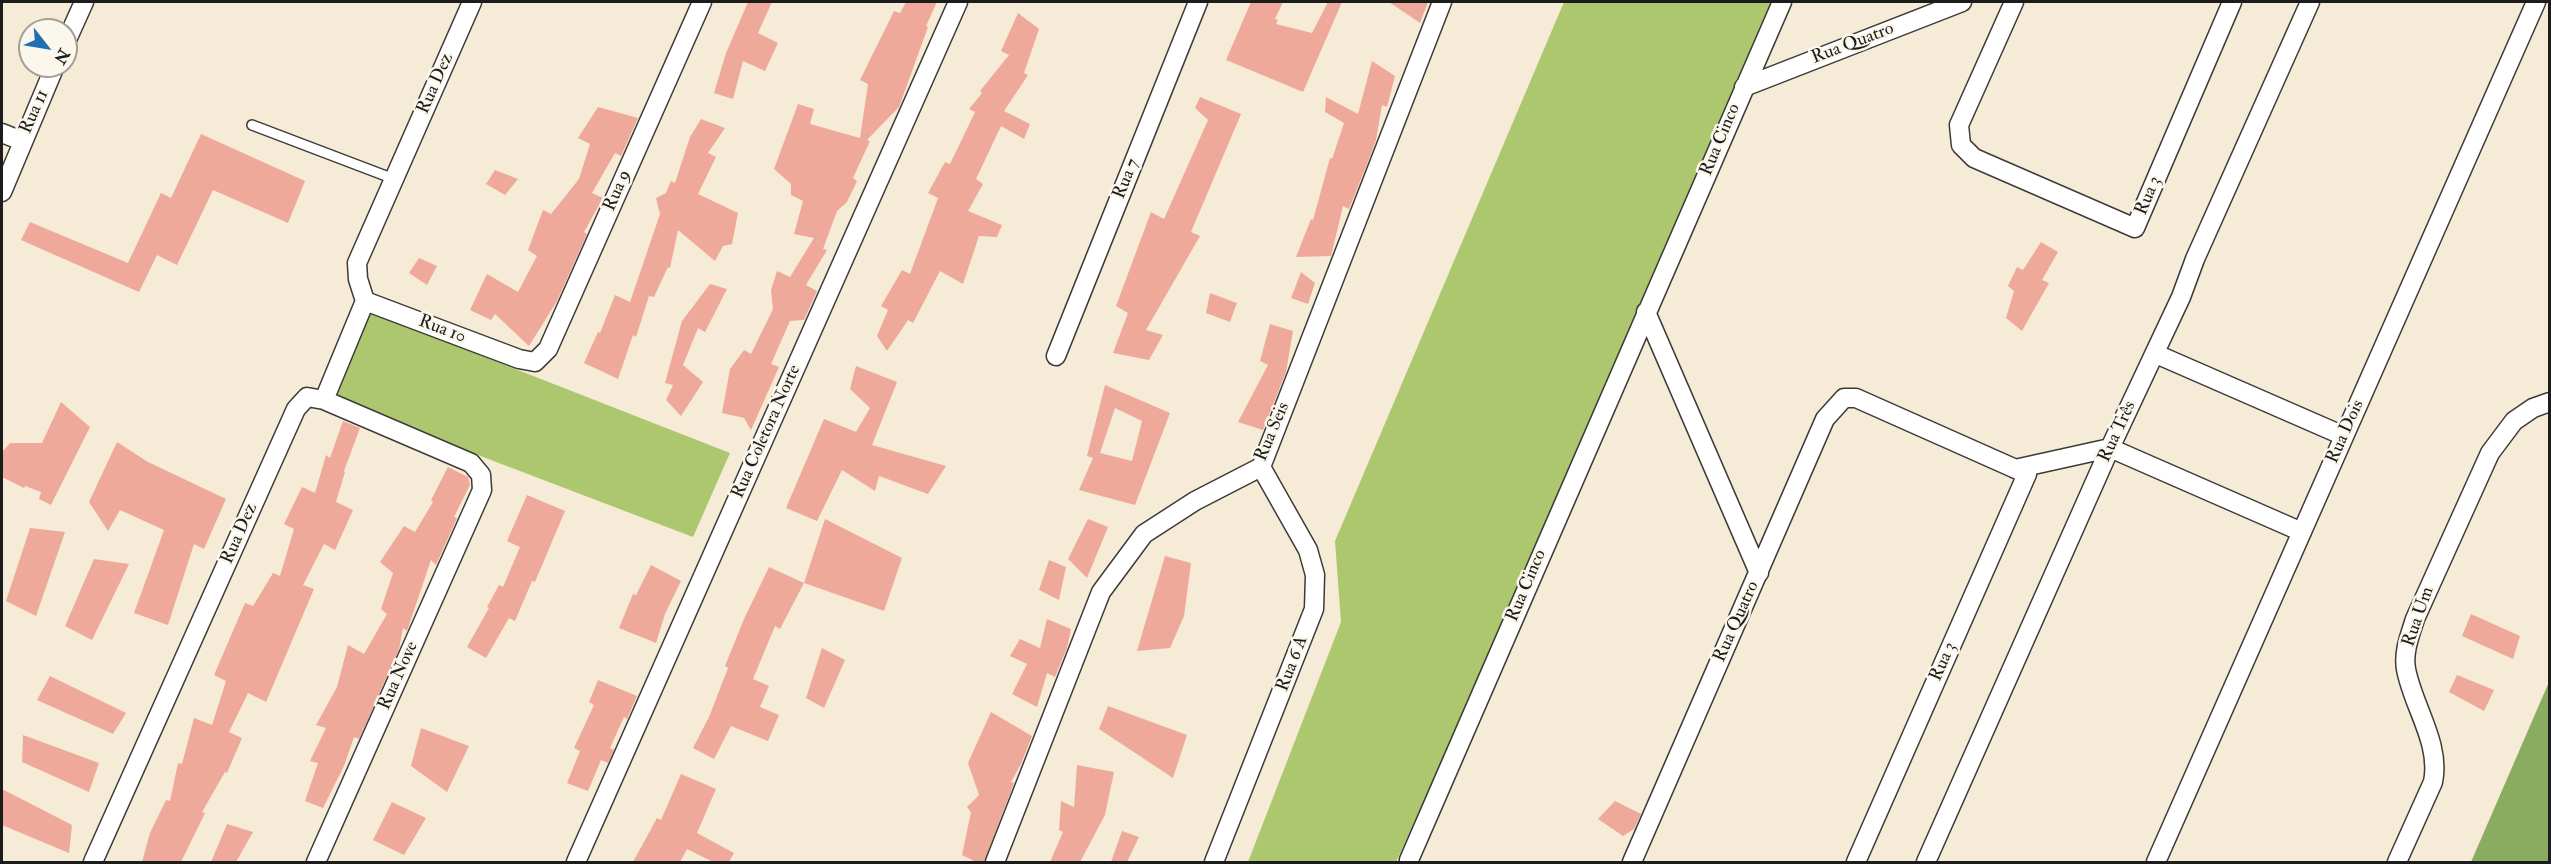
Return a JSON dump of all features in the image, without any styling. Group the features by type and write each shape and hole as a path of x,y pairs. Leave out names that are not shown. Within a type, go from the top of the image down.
{"street":[{"path":"77,18 84,2"},
{"name":"Rua Dez","path":"366,301 358,279 357,263 472,2"},
{"name":"Rua 9","path":"519,359 535,362 548,349 702,2"},
{"name":"Rua Coletora Norte","path":"576,862 958,2"},
{"name":"Rua 7","path":"1056,356 1198,2"},
{"name":"Rua Seis","path":"995,862 1101,592 1144,534 1195,501 1261,467 1442,2"},
{"name":"Rua Cinco","path":"1409,860 1782,2"},
{"name":"Rua Quatro","path":"1744,87 1962,2"},
{"name":"Rua 3","path":"2014,2 1959,125 1961,145 1974,158 2134,228 2232,2"},
{"name":"Rua Três","path":"1926,862 2110,448 2156,354 2195,259 2310,2"},
{"name":"Rua Dois","path":"2156,862 2536,2"},
{"name":"Rua 11","path":"2,192 50,78"},
{"path":"2,133 22,141"},
{"path":"324,400 366,301"},
{"name":"Rua 10","path":"366,301 519,359"},
{"path":"1646,312 1759,573"},
{"path":"2156,354 2344,436"},
{"name":"Rua Dez","path":"93,862 296,409 307,397 324,400"},
{"name":"Rua Quatro","path":"1632,862 1826,419 1844,398 1856,398 2014,469"},
{"name":"Rua Nove","path":"316,862 482,490 481,475 471,463 324,400"},
{"name":"Rua Um","path":"2397,862 2433,782 2436,768 2432,746 2406,668 2406,644 2415,619 2490,453 2514,421 2533,408 2550,402"},
{"path":"2014,469 2110,448 2302,532"},
{"name":"Rua 6 A","path":"1214,862 1314,609 1315,575 1308,550 1261,467"},
{"name":"Rua 3","path":"1856,862 2027,474 2014,469"}],"lane":[{"path":"252,125 394,179"}],"green space":[{"path":"1564,2 1786,2 1396,862 1248,862 1341,622 1335,541"},
{"path":"367,311 730,453 693,537 331,399"},
{"path":"2549,682 2549,862 2471,862"}],"building":[{"path":"748,2 772,2 758,33 778,43 765,71 743,61 733,99 714,93 726,53"},
{"path":"906,2 937,2 926,26 928,27 899,107 867,140 870,141 853,178 857,181 847,202 837,211 823,249 827,250 806,285 817,291 804,320 790,321 771,364 779,367 751,430 744,418 722,413 730,369 744,350 751,354 773,309 771,290 777,271 790,277 814,238 794,234 803,201 791,195 791,184 774,169 798,104 814,109 810,124 860,138 868,84 860,80 894,11 900,13"},
{"path":"1251,2 1283,2 1275,19 1278,20 1276,24 1312,33 1328,2 1342,2 1303,92 1226,60"},
{"path":"1389,2 1428,2 1420,23"},
{"path":"1018,13 1039,29 1024,73 1028,75 1004,111 1030,124 1024,139 1001,126 976,179 983,184 968,211 1002,225 997,237 979,236 963,284 940,271 913,323 908,320 887,351 877,336 888,310 881,306 902,270 910,274 938,198 928,193 945,162 950,164 975,112 969,109 982,93 980,91 1009,55 1001,51"},
{"path":"1372,61 1395,76 1387,107 1382,105 1376,140 1371,154 1349,209 1343,206 1331,256 1296,257 1311,219 1313,220 1330,158 1332,159 1344,123 1325,112 1326,97 1358,114"},
{"path":"1200,97 1241,114 1191,232 1200,236 1146,330 1163,335 1149,360 1113,353 1128,313 1116,306 1151,212 1164,219 1208,120 1195,108"},
{"path":"598,107 638,118 621,156 615,153 592,193 603,198 584,232 587,234 557,301 529,346 495,314 491,320 470,310 487,274 518,292 537,256 528,250 543,210 551,214 579,179 590,144 578,138"},
{"path":"701,119 725,128 708,153 716,157 698,194 738,213 732,244 723,246 715,261 678,230 670,268 668,267 654,297 649,296 636,337 633,335 618,379 584,363 598,332 600,333 615,295 630,302 660,214 656,198 666,193 671,181 675,183 690,137"},
{"path":"201,134 305,181 288,223 213,190 177,265 157,255 139,292 21,240 30,222 128,263 161,193 171,198"},
{"path":"495,170 518,179 505,195 486,184"},
{"path":"2041,242 2058,252 2042,280 2049,283 2022,331 2006,318 2014,291 2008,286 2017,267 2023,270"},
{"path":"419,258 437,266 427,285 409,273"},
{"path":"1301,272 1315,283 1308,304 1291,298"},
{"path":"710,284 727,289 705,332 698,328 683,365 703,382 681,416 666,400 673,385 665,383 682,321"},
{"path":"1210,293 1237,303 1230,322 1206,313"},
{"path":"1270,324 1293,331 1286,372 1263,430 1238,422 1268,365 1260,361"},
{"path":"856,366 897,382 872,445 946,466 928,494 879,476 875,491 842,470 817,521 786,508 824,419 856,432 870,408 850,389"},
{"path":"1105,385 1170,413 1135,505 1079,490 1093,458 1087,456","holes":["1115,408 1142,421 1132,461 1100,453"]},
{"path":"61,402 90,427 51,505 39,499 41,492 25,486 24,488 2,477 2,452 10,443 42,443"},
{"path":"343,421 360,428 344,471 336,502 353,510 335,550 324,544 303,585 314,589 266,702 248,693 229,732 242,738 227,773 225,772 202,812 205,813 181,862 142,862 150,833 166,800 170,801 178,763 182,764 194,718 212,725 226,681 214,675 245,603 253,606 273,573 280,576 294,529 284,524 302,487 315,493 326,455 330,458"},
{"path":"117,442 148,462 226,499 204,549 194,544 168,625 134,613 164,530 120,510 108,531 89,502"},
{"path":"448,467 468,477 470,485 454,517 457,518 436,565 431,560 407,631 403,628 399,649 359,739 354,737 344,766 323,808 305,801 318,763 310,761 326,728 316,725 337,687 348,645 364,654 387,614 381,609 393,573 380,562 404,526 415,532 433,502 431,500"},
{"path":"527,495 565,511 535,582 532,581 515,621 509,618 486,658 467,647 499,585 503,587 520,547 507,541"},
{"path":"825,519 902,558 884,611 804,583"},
{"path":"1088,519 1108,527 1087,578 1068,559"},
{"path":"30,528 65,532 36,616 6,601"},
{"path":"1165,556 1191,563 1184,616 1170,648 1137,651"},
{"path":"94,559 129,564 92,640 65,626"},
{"path":"1049,560 1066,567 1059,600 1039,590"},
{"path":"651,565 681,581 665,614 656,643 619,628 633,594 636,595"},
{"path":"769,567 804,583 780,629 775,626 753,679 769,686 760,707 779,715 768,741 731,726 714,759 693,748 709,717 728,668 725,666 744,619"},
{"path":"2471,614 2520,636 2513,659 2462,636"},
{"path":"1047,619 1071,629 1067,648 1055,677 1047,673 1037,707 1012,694 1027,664 1010,656 1020,639 1040,648"},
{"path":"822,648 845,660 824,708 806,698"},
{"path":"2457,675 2494,690 2484,711 2449,692"},
{"path":"50,676 126,713 113,734 37,700"},
{"path":"598,680 637,696 627,719 624,717 610,748 614,750 608,763 601,760 588,791 567,783 580,751 574,748 594,705 589,702"},
{"path":"1108,706 1187,735 1173,778 1099,729"},
{"path":"991,712 1032,736 1011,782 1014,783 984,862 976,862 962,855 971,812 967,807 979,795 968,763"},
{"path":"421,728 469,746 447,792 411,766"},
{"path":"23,735 99,763 89,792 22,762"},
{"path":"1077,765 1114,772 1105,815 1080,862 1050,862 1063,832 1059,830 1061,801 1074,807"},
{"path":"681,774 716,789 697,833 734,853 729,862 713,862 687,849 680,862 633,862 657,818 661,820"},
{"path":"2,789 72,825 69,853 2,825"},
{"path":"1615,801 1641,814 1634,829 1623,836 1598,819"},
{"path":"392,802 426,818 404,855 373,840"},
{"path":"227,824 253,832 236,862 211,862"},
{"path":"1122,831 1139,837 1127,862 1111,862"}]}
